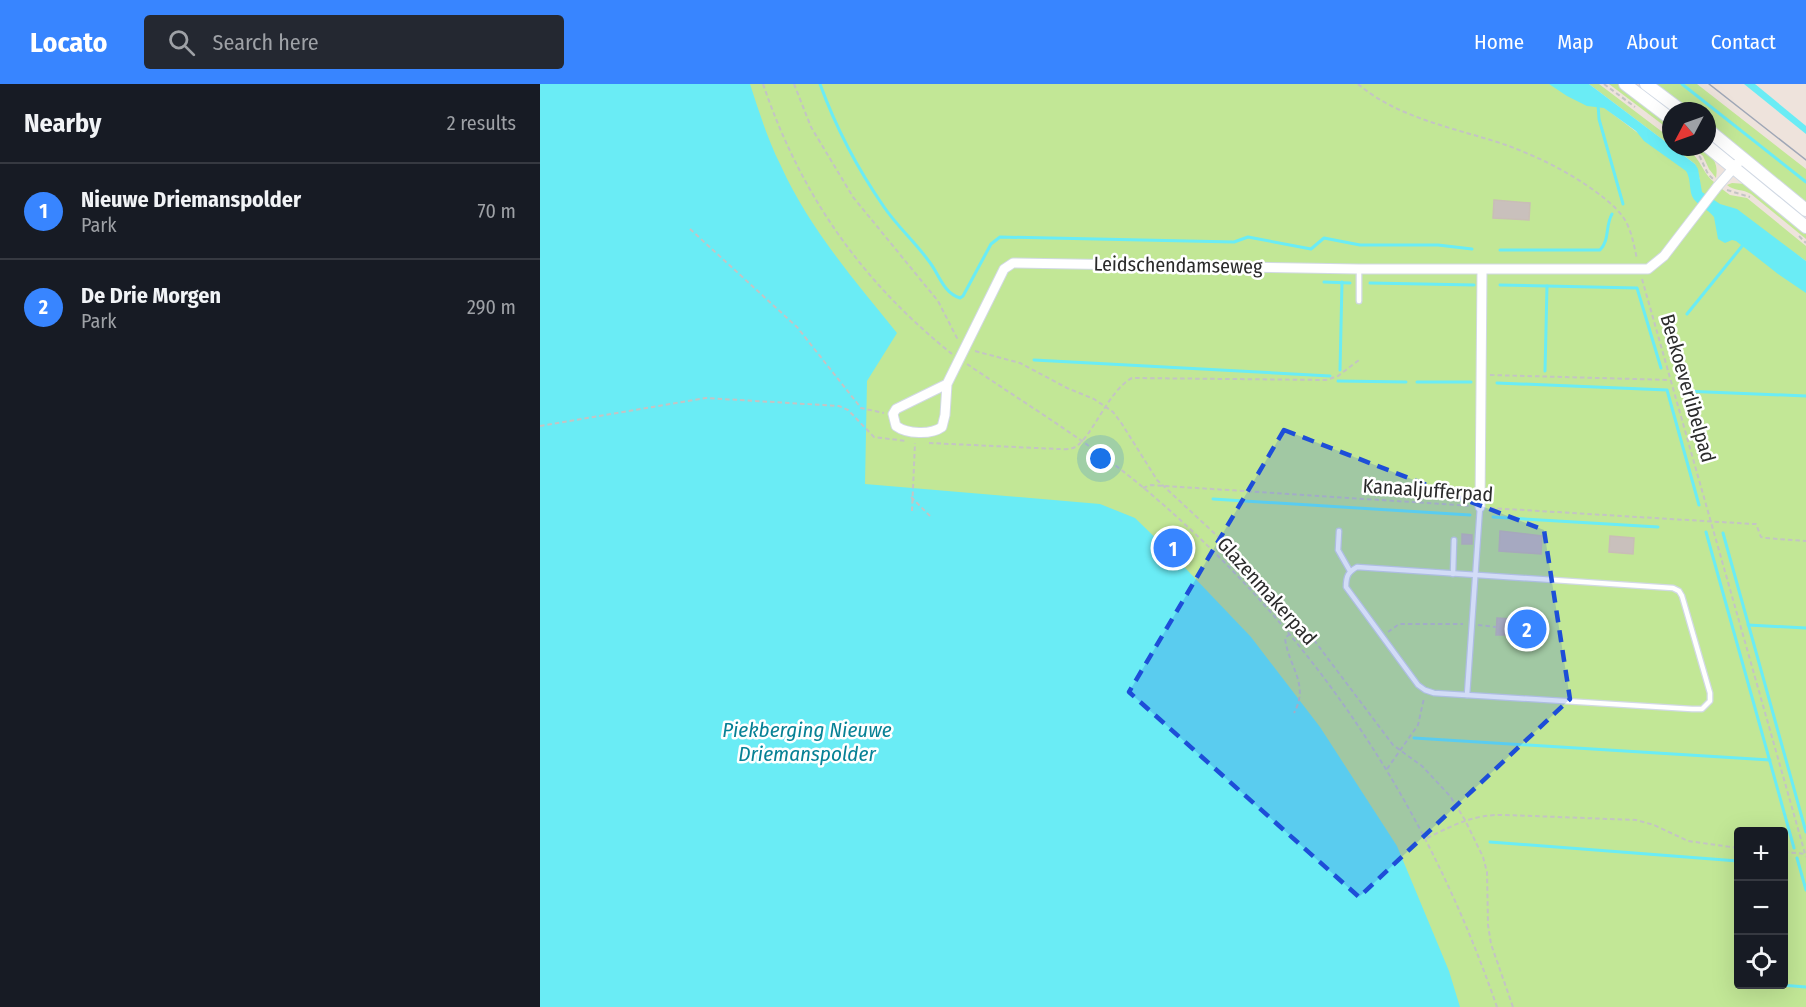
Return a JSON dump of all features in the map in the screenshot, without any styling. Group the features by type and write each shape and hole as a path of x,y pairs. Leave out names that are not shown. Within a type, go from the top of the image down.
{"main road":[{"path":"1625,84 1662,112"},
{"path":"1646,84 1670,102"},
{"path":"1716,136 1806,210"},
{"path":"1716,153 1802,231"}],"street":[{"path":"1640,270 1648,269 1657,263 1743,157"},
{"name":"Leidschendamseweg","path":"916,431 932,432 942,427 947,384 1004,269 1013,263 1359,269 1640,270"},
{"path":"1480,507 1482,270"},
{"path":"916,431 896,426 893,414 897,409 947,384"}],"lane":[{"path":"1359,269 1359,301"},
{"path":"1467,695 1480,507"},
{"path":"1339,531 1338,550 1350,571"},
{"path":"1453,574 1454,540"},
{"path":"1357,567 1475,575 1673,588 1679,591 1710,693 1710,701 1702,709 1467,695 1425,690 1418,685 1346,587 1346,577 1357,567"}],"path":[{"name":"Glazenmakerpad","path":"763,84 776,122 812,195 832,227 883,291 927,333 959,359 1082,440 1143,488 1217,555 1290,634 1341,700 1388,769 1426,838 1457,903 1497,1007"},
{"path":"794,84 811,127 853,197 938,301 957,339 965,347 1020,363 1106,406 1122,424 1158,480 1241,558 1335,667 1386,737 1436,779 1450,796 1483,857 1487,872 1488,925 1491,944 1513,1007"},
{"name":"Beekoeverlibelpad","path":"1358,84 1389,106 1533,156 1582,182 1602,196 1624,218 1631,232 1806,855"},
{"path":"1699,156 1708,174 1719,184 1731,192 1742,193 1753,199"},
{"path":"690,230 797,327 861,408 893,414"},
{"path":"1802,231 1806,243"},
{"path":"927,442 1073,448 1082,440 1121,385 1132,378 1326,380 1338,376 1359,360"},
{"path":"1481,375 1671,380"},
{"path":"540,426 706,398 839,406 848,410 874,437 915,442"},
{"path":"912,511 916,431"},
{"name":"Kanaaljufferpad","path":"1143,488 1151,485 1755,524 1759,534 1765,538 1806,541"},
{"path":"911,497 930,516"},
{"path":"1382,636 1399,624 1496,627"},
{"path":"1290,634 1285,638 1286,646 1300,685 1298,704 1294,712"},
{"path":"1388,769 1418,725 1425,690"},
{"path":"1426,838 1465,820 1487,815 1636,820 1654,825 1688,841 1734,847"},
{"path":"1788,853 1806,855"}],"highlighted area":[{"path":"1284,430 1544,530 1570,699 1359,897 1129,692"}],"green space":[{"path":"540,84 1573,84 1662,151 1662,156 1668,156 1700,180 1695,164 1685,156 1695,156 1714,182 1710,188 1718,194 1722,189 1730,195 1747,198 1806,246 1806,261 1789,249 1806,264 1806,1007 540,1007"},
{"path":"1589,84 1599,84 1662,131 1662,139"},
{"path":"1609,84 1619,84 1662,116 1662,124"},
{"path":"1652,84 1697,84 1806,169 1806,203 1716,131 1716,102 1677,102"},
{"path":"1703,156 1712,157 1716,164 1716,178"},
{"path":"1746,184 1806,231 1806,239 1751,194 1727,185"}],"water":[{"name":"Piekberging Nieuwe Driemanspolder","path":"540,84 750,84 772,146 792,189 834,253 897,333 867,381 865,484 1100,504 1135,518 1251,637 1320,727 1397,846 1449,971 1460,1007 540,1007"},
{"path":"1549,84 1589,84 1662,139 1662,154 1644,141 1636,131 1604,108 1587,106"},
{"path":"1744,84 1755,84 1806,126 1806,134"},
{"path":"1665,156 1684,156 1698,169 1702,192 1720,204 1737,209 1806,261 1806,293 1736,241 1725,243 1718,239 1714,217 1694,199 1686,171"}],"building":[{"path":"1494,200 1530,203 1529,220 1493,218"},
{"path":"1500,531 1542,536 1541,554 1499,551"},
{"path":"1462,534 1472,535 1472,544 1462,544"},
{"path":"1610,536 1634,538 1633,554 1609,552"},
{"path":"1497,618 1513,619 1512,635 1496,635"}],"waterway":[{"path":"820,84 840,132 874,192 889,214 932,265 945,287 960,298 991,244 1000,237 1234,242 1248,237 1311,249 1324,238 1360,245 1438,245 1472,249"},
{"path":"1682,84 1806,182"},
{"path":"1598,104 1599,119 1623,204"},
{"path":"1500,250 1600,250 1605,242 1612,214"},
{"path":"1687,314 1743,245"},
{"path":"1324,282 1350,283"},
{"path":"1340,370 1342,282"},
{"path":"1370,283 1474,285"},
{"path":"1500,285 1637,288 1661,368"},
{"path":"1545,371 1547,286"},
{"path":"1034,360 1330,376"},
{"path":"1338,381 1406,382"},
{"path":"1417,382 1471,382"},
{"path":"1497,383 1667,390 1699,505"},
{"path":"1683,391 1806,396"},
{"path":"1213,499 1470,515"},
{"path":"1493,517 1658,527"},
{"path":"1706,532 1794,848"},
{"path":"1723,533 1806,832"},
{"path":"1748,625 1806,628"},
{"path":"1414,738 1770,760"},
{"path":"1490,842 1734,861"},
{"path":"1797,858 1806,890"},
{"path":"1788,986 1806,987"}],"tram line":[{"path":"1709,84 1806,160"}],"place":[{"name":"Nieuwe Driemanspolder","path":"1173,548"},
{"name":"De Drie Morgen","path":"1527,629"}]}
